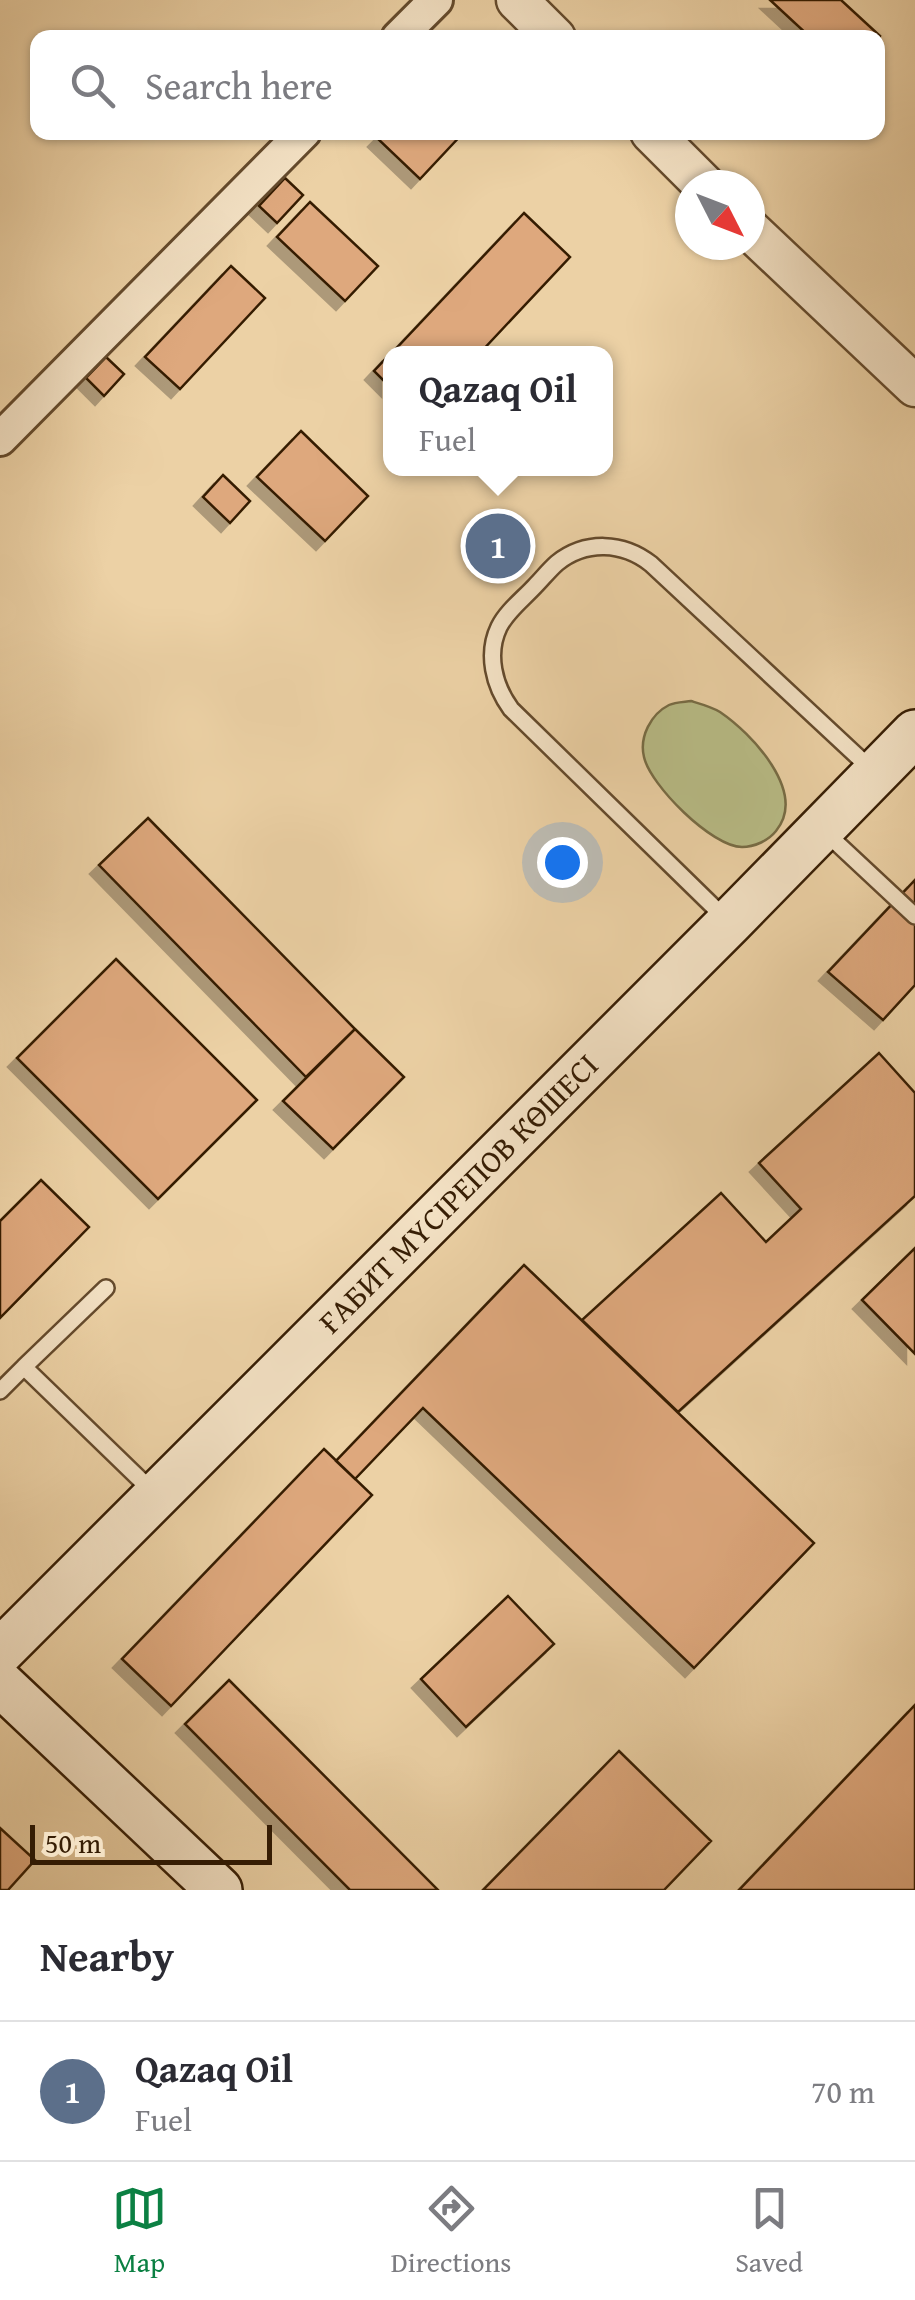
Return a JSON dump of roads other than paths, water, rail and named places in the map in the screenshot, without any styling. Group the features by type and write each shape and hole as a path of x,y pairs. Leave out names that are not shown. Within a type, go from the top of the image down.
{"main road":[{"name":"ҒАБИТ МҮСІРЕПОВ КӨШЕСІ","path":"0,1652 915,732"},
{"path":"0,1683 219,1890"}],"street":[{"path":"406,30 436,0"},
{"path":"517,0 546,30"},
{"path":"0,439 296,140"},
{"path":"659,140 689,170"},
{"path":"765,244 915,386"}],"lane":[{"path":"729,922 501,696 494,679 498,629 545,576 558,563 588,548 622,548 638,554 875,773"},
{"path":"821,828 915,916"},
{"path":"0,1391 106,1288"},
{"path":"24,1367 156,1495"}],"place":[{"name":"Qazaq Oil","path":"498,546"}]}
